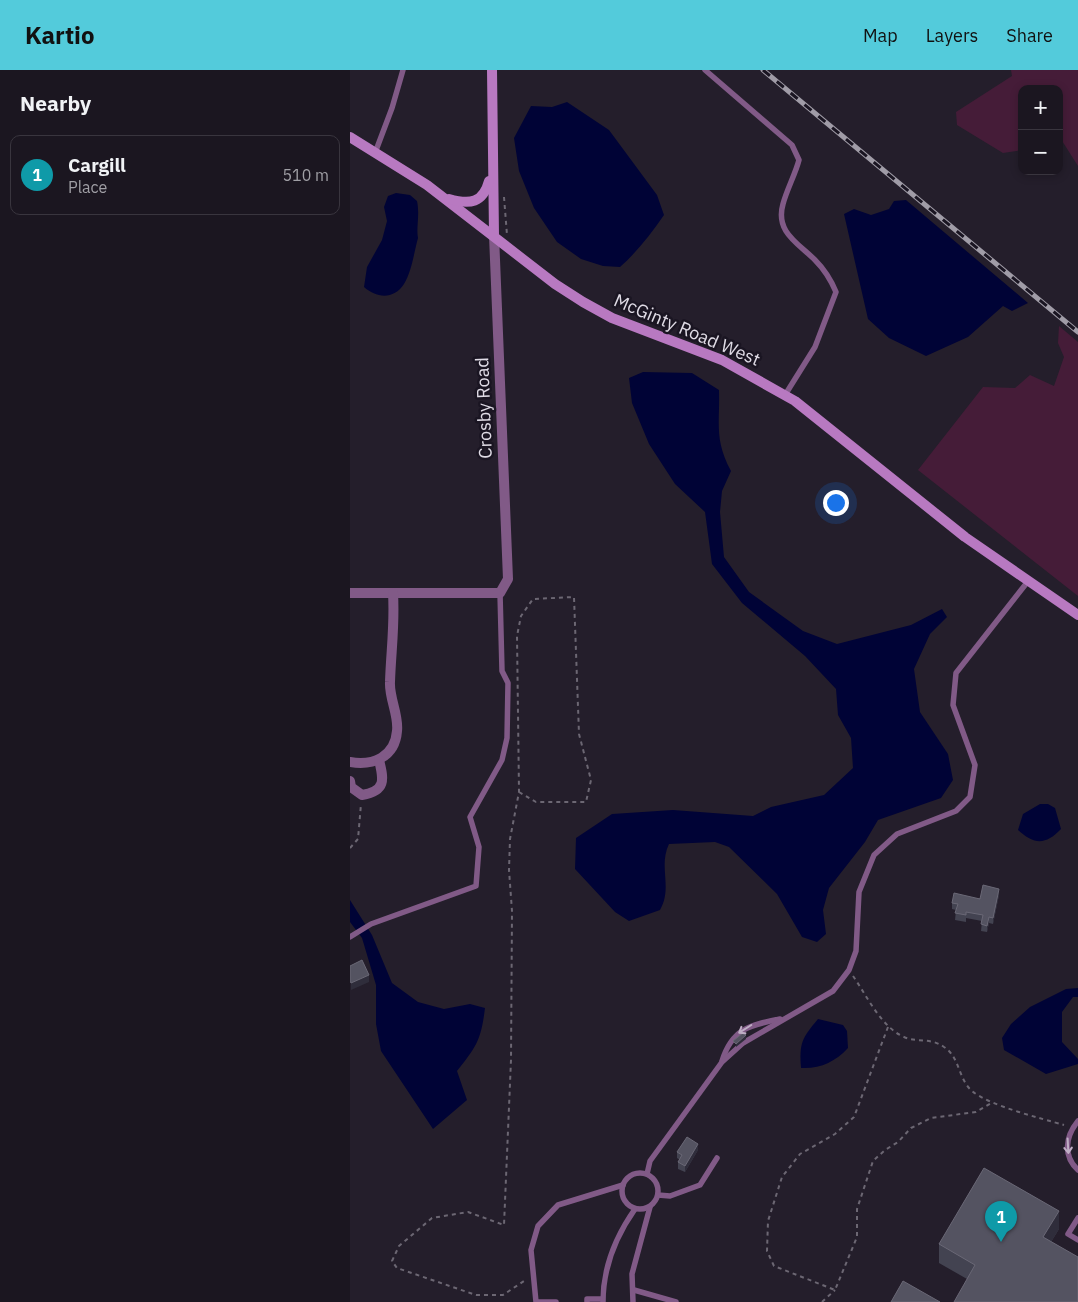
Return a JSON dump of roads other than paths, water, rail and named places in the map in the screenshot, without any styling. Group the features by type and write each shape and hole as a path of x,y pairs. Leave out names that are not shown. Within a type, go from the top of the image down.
{"main road":[{"name":"Crosby Road","path":"492,70 494,235"},
{"name":"McGinty Road West","path":"350,137 444,198 555,284 583,302 612,318 722,360 785,394 829,426 965,537 1078,614"},
{"path":"444,198 470,202 484,195 490,178 492,155"}],"street":[{"name":"Crosby Road","path":"494,235 508,579 500,593"},
{"path":"350,593 500,593"},
{"path":"350,762 364,765 379,760 391,750 398,731 390,683 394,624 393,593"},
{"path":"350,781 352,787 362,795 375,793 382,785 379,760"}],"lane":[{"path":"375,153 392,108 403,70"},
{"path":"705,70 792,145 799,160 783,204 782,218 784,230 794,244 814,260 829,276 836,292 815,348 785,394"},
{"path":"646,1174 650,1162 722,1062 743,1043 833,991 849,970 856,951 860,892 874,855 897,834 956,811 970,797 975,766 953,705 956,673 1029,580"},
{"path":"351,936 371,924 476,886 479,847 470,817 502,760 506,738 508,683 502,671 500,593"},
{"path":"722,1062 727,1044 736,1035 751,1025 784,1018"},
{"path":"1078,1121 1066,1139 1069,1160 1078,1170"},
{"path":"658,1195 670,1196 700,1185 718,1158"},
{"path":"556,1302 537,1302 532,1276 531,1250 538,1226 558,1205 623,1185 632,1174 646,1174 656,1182 658,1195 650,1207 647,1216 632,1274 633,1302"},
{"path":"623,1185 624,1199 635,1208 643,1209 650,1207"},
{"path":"587,1302 587,1299 602,1300 609,1261 619,1231 635,1208"},
{"path":"643,1209 647,1216"},
{"path":"1078,1218 1068,1234 1078,1240"},
{"path":"634,1290 676,1302"}],"railway":[{"path":"763,70 1078,332"}],"place":[{"name":"Cargill","path":"1001,1242"}]}
